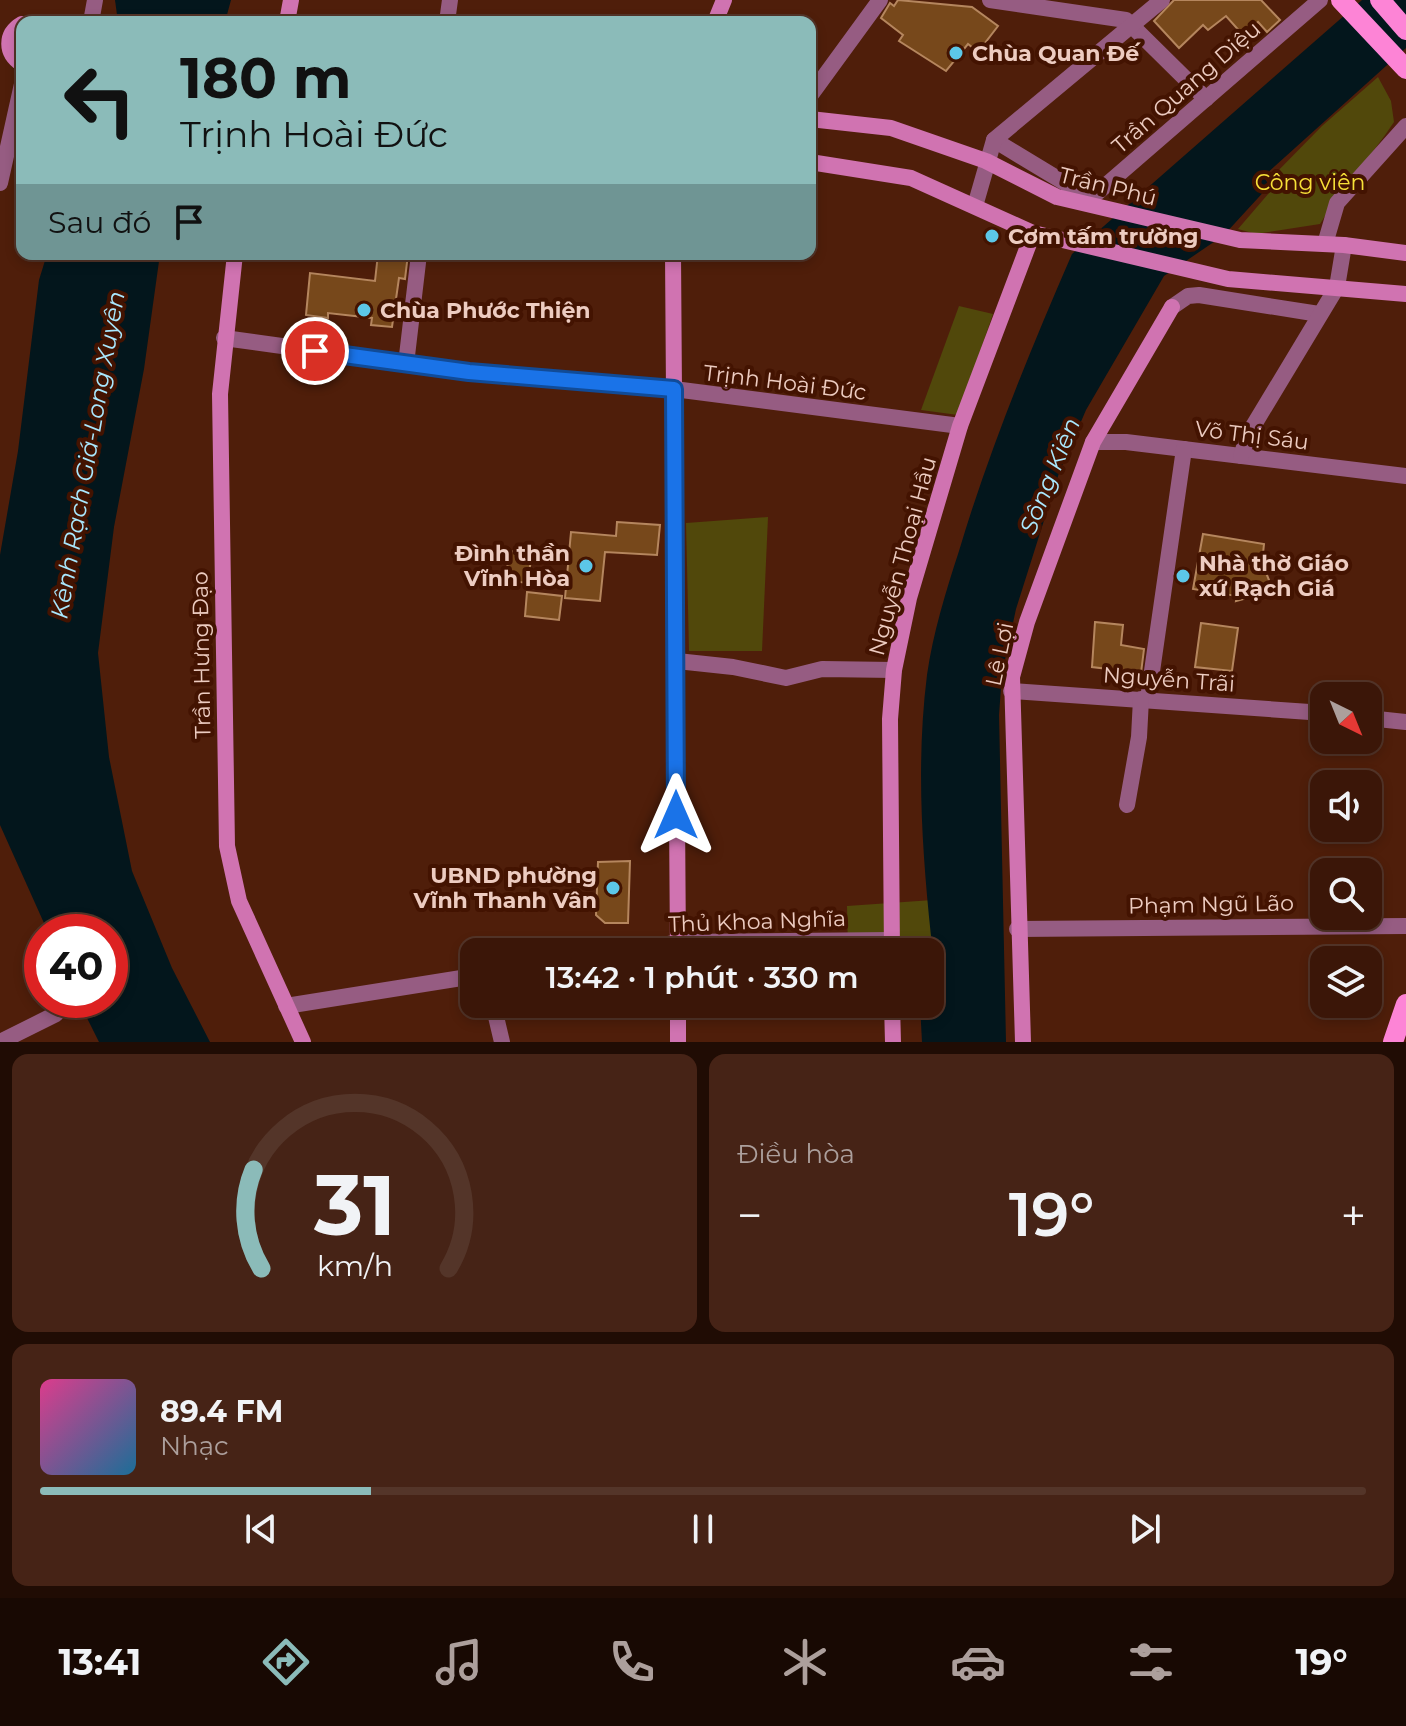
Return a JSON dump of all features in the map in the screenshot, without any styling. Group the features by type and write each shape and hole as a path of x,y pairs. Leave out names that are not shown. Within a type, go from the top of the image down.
{"main road":[{"path":"1341,0 1404,67"},
{"path":"1380,0 1406,30"},
{"path":"1393,1042 1406,1004"}],"street":[{"path":"816,88 880,0"},
{"path":"975,206 994,140 1162,0"},
{"name":"Trần Quang Diệu","path":"994,140 1070,186 1097,193 1320,0"},
{"path":"997,1 1118,16 1133,25 1206,99"},
{"path":"4,37 10,53 16,58"},
{"path":"0,183 16,111"},
{"name":"Trần Phú","path":"816,120 891,128 986,161 1057,197 1240,240 1344,245 1406,253"},
{"path":"1325,244 1337,203 1406,126"},
{"path":"816,163 911,178 1033,233 1228,279 1406,294"},
{"name":"Nguyễn Thoại Hầu","path":"892,938 890,719 894,670 909,598 960,426 1033,233"},
{"path":"1241,456 1249,433 1337,287 1344,245"},
{"name":"Trần Hưng Đạo","path":"234,260 224,338 221,497 227,846 239,901 303,1042"},
{"path":"406,364 418,260"},
{"path":"673,260 678,938"},
{"name":"Lê Lợi","path":"1023,1042 1011,691 1027,622 1093,442 1172,307 1188,296 1199,295 1319,314"},
{"name":"Trịnh Hoài Đức","path":"224,338 406,364 674,389 960,426"},
{"name":"Võ Thị Sáu","path":"1093,442 1126,442 1406,476"},
{"path":"1127,805 1184,449"},
{"path":"677,661 733,667 786,678 822,669 894,670"},
{"name":"Nguyễn Trãi","path":"1011,691 1310,712"},
{"path":"1382,719 1406,722"},
{"name":"Phạm Ngũ Lão","path":"1017,929 1388,923 1406,926"},
{"path":"286,1006 460,978"},
{"path":"0,1042 48,1018"},
{"path":"496,1018 502,1042"},
{"path":"678,1018 678,1042"},
{"path":"892,1018 893,1042"}],"green space":[{"name":"Công viên","path":"1378,77 1391,101 1394,122 1320,224 1256,234 1238,229 1275,186 1271,178 1322,126"},
{"path":"959,306 993,314 958,415 921,410"},
{"path":"768,517 762,651 689,651 686,523"},
{"path":"947,899 934,938 848,938 847,906"}],"water":[{"path":"115,0 231,0 227,16 117,16"},
{"name":"Sông Kiên","path":"1362,0 1406,0 1406,48 1264,176 1269,186 1224,235 1164,276 1086,410 1059,473 1016,609 1002,674 999,715 1006,1042 922,1042 921,1018 944,1018 944,938 930,938 923,838 922,741 930,659 936,628 983,476 1072,254"},
{"name":"Kênh Rạch Giá-Long Xuyên","path":"45,260 159,260 144,369 114,527 98,653 109,757 132,871 172,968 210,1042 99,1042 87,1018 128,1018 128,914 40,914 0,825 0,555 18,451 39,280"}],"building":[{"name":"Chùa Quan Đế","path":"898,0 972,7 998,26 978,52 968,44 946,71 899,41 903,35 881,18 890,3 894,6"},
{"path":"1174,0 1261,0 1280,20 1267,32 1258,22 1243,35 1226,16 1208,30 1203,25 1179,48 1154,21"},
{"name":"Chùa Phước Thiện","path":"377,260 407,260 405,279 399,278 392,327 371,325 372,318 328,313 328,318 306,315 310,273 375,281"},
{"name":"Đình thần Vĩnh Hòa","path":"617,522 660,525 657,555 605,552 600,601 565,598 571,532 616,536"},
{"name":"Nhà thờ Giáo xứ Rạch Giá","path":"1203,534 1264,544 1262,563 1269,580 1262,594 1236,601 1237,596 1193,589"},
{"path":"510,551 532,555 527,583 505,580"},
{"path":"527,592 562,596 559,620 525,616"},
{"path":"1095,622 1123,625 1121,645 1144,649 1141,673 1092,667"},
{"path":"1201,623 1238,628 1232,671 1195,667"},
{"name":"UBND phường Vĩnh Thanh Vân","path":"630,861 628,923 605,923 596,915 598,862"}],"place":[{"name":"Chùa Quan Đế","path":"956,53"},
{"name":"Cơm tấm trường","path":"992,236"},
{"name":"Chùa Phước Thiện","path":"364,310"},
{"name":"Đình thần Vĩnh Hòa","path":"586,566"},
{"name":"Nhà thờ Giáo xứ Rạch Giá","path":"1183,576"},
{"name":"UBND phường Vĩnh Thanh Vân","path":"613,888"}],"route":[{"path":"315,351 469,372 674,389 676,815"}]}
